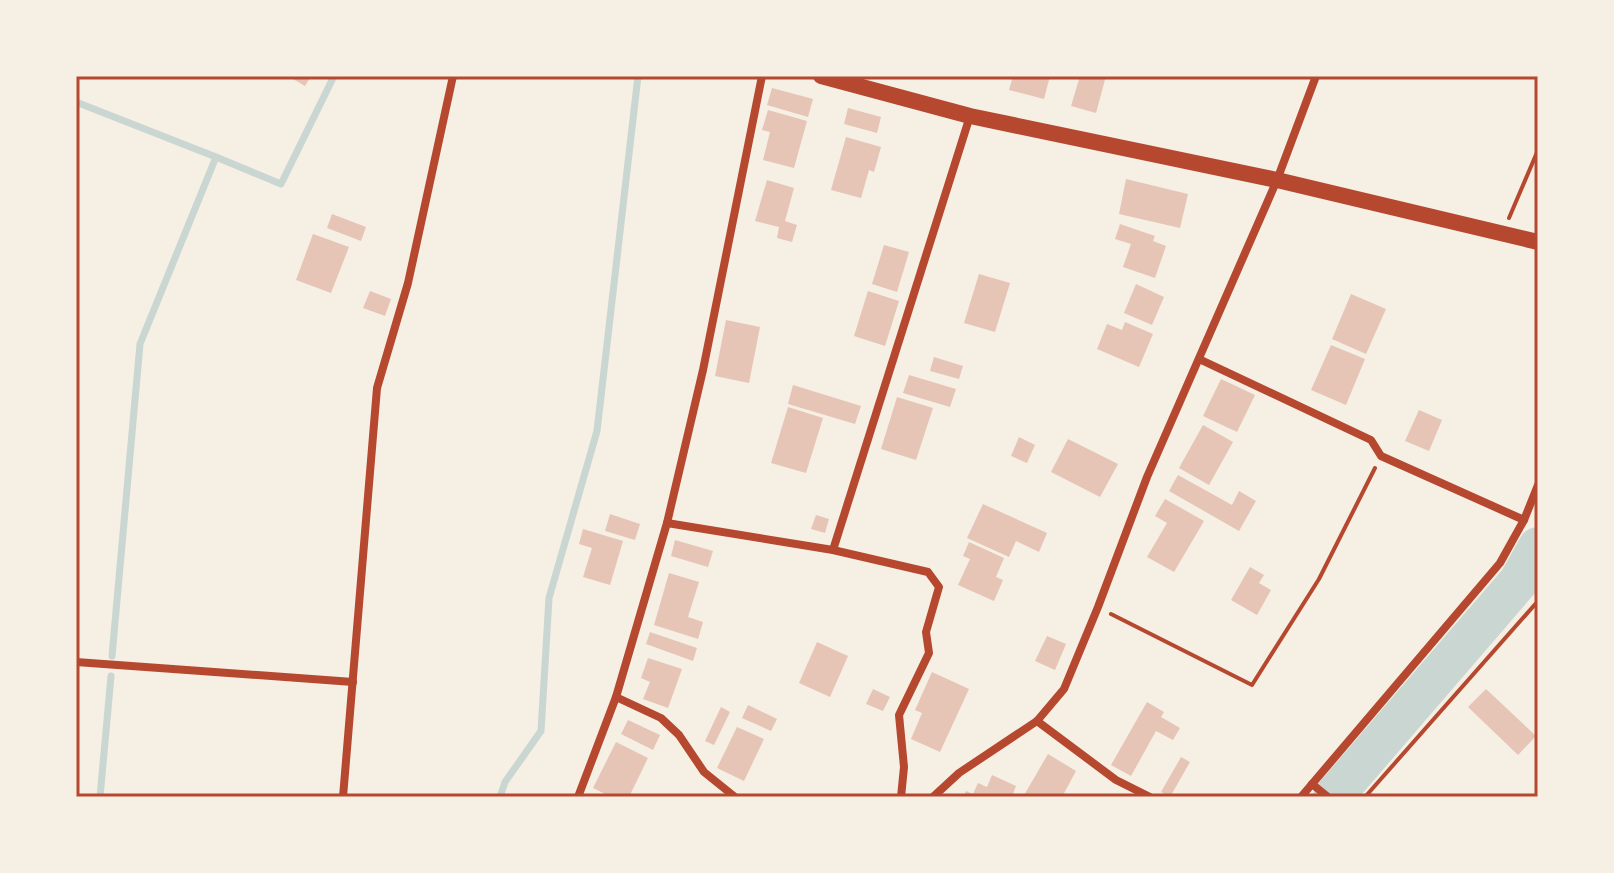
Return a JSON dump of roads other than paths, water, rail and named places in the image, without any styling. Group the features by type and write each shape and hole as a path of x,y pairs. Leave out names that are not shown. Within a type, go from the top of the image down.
{"main road":[{"path":"821,76 970,116 1277,180 1538,242"}],"street":[{"path":"343,797 377,388 408,283 453,76"},
{"path":"578,797 616,697 667,523 703,370 762,76"},
{"path":"933,797 959,773 1037,721 1064,689 1147,477 1277,180 1316,76"},
{"path":"833,550 970,116"},
{"path":"1199,359 1371,440 1381,456 1524,520"},
{"path":"1301,797 1500,563 1524,520 1538,485"},
{"path":"667,523 833,550 928,572 939,587 926,632 929,653 899,715 904,767 901,797"},
{"path":"76,662 353,682"},
{"path":"616,697 661,718 679,735 704,772 735,797"},
{"path":"1037,721 1116,780 1150,797"},
{"path":"1312,784 1328,797"}],"waterway":[{"path":"112,656 140,344 216,157 281,184 334,76"},
{"path":"500,797 505,782 541,731 549,598 597,431 638,76"},
{"path":"76,102 216,157"},
{"path":"1333,797 1519,581 1538,547"},
{"path":"100,797 111,676"}]}
